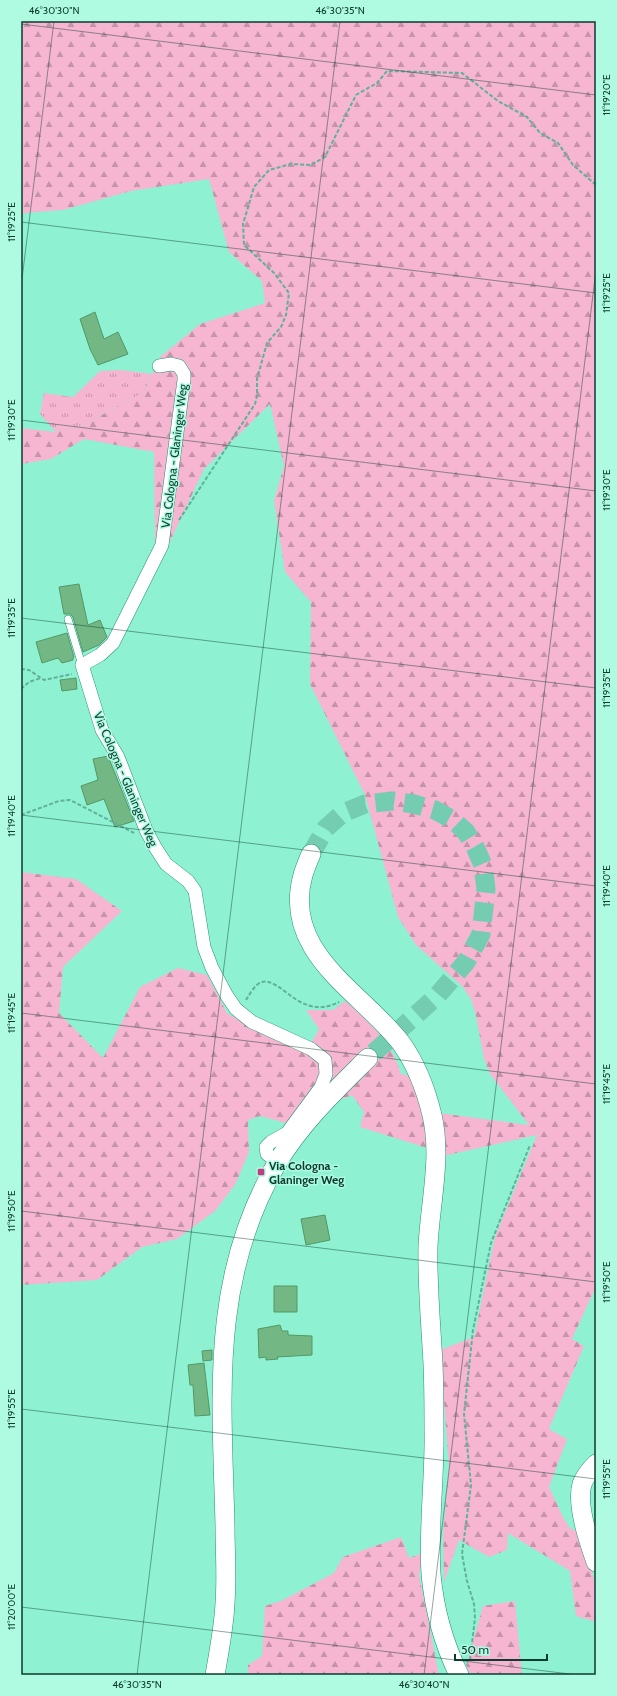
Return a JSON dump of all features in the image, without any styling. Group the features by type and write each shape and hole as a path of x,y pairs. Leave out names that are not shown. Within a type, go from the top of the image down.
{"main road":[{"path":"311,854 303,875 300,891 300,905 303,923 308,939 316,953 329,969 402,1044 421,1079 432,1118 436,1149 428,1261 434,1439 431,1576 440,1623 452,1660 464,1669"},
{"path":"215,1675 225,1601 222,1364 224,1330 233,1274 244,1234 256,1204 278,1162 316,1111 368,1058"},
{"path":"596,1464 586,1474 581,1486 581,1499 586,1533 596,1562"}],"street":[{"name":"Via Cologna - Glaninger Weg","path":"159,366 175,364 179,366 184,374 163,541 160,550 113,643 100,655 82,665 102,730 118,757 146,830 166,864 188,881 195,891 207,958 227,996 236,1009 261,1027 312,1048 320,1054 327,1067 324,1081 295,1123 287,1133 271,1142 266,1147 267,1154 278,1162"}],"lane":[{"path":"68,618 82,665"}],"path":[{"path":"163,541 167,539 255,404 257,396 256,379 267,343 281,327 286,315 289,293 274,273 244,245 243,224 254,188 269,170 291,164 311,166 325,156 356,95 377,83 387,71 462,73 498,101 527,117 540,133 558,143 573,165 596,185"},
{"path":"21,669 29,670 41,678 49,680 77,672 82,665"},
{"path":"21,689 29,682 41,678"},
{"path":"21,815 59,801 70,800 134,833 155,847"},
{"path":"236,1009 242,1005 255,987 262,982 273,983 300,1003 316,1007 337,1003"},
{"path":"464,1669 476,1618 462,1554 470,1485 464,1414 473,1330 491,1244 530,1145"}],"green space":[{"path":"21,21 596,21 596,1287 572,1339 584,1346 549,1429 567,1439 549,1487 564,1519 570,1528 583,1535 596,1588 596,1622 576,1616 570,1571 508,1533 507,1550 489,1557 459,1540 444,1582 443,1533 449,1466 440,1350 474,1337 495,1237 537,1135 443,1156 439,1113 529,1125 490,1074 484,1059 476,1016 471,999 462,986 416,945 398,917 365,795 310,684 311,602 285,572 274,500 284,466 270,404 204,469 167,548 155,545 154,452 84,439 51,459 21,464 21,428 56,432 83,425 144,392 160,357 200,324 265,303 262,281 229,252 209,179 131,191 63,210 24,213 21,220"},
{"path":"121,370 152,374 144,392 83,425 56,432 40,414 44,393 73,397 100,371"},
{"path":"21,872 76,879 122,911 63,967 59,1013 103,1058 140,987 178,968 207,975 227,1013 264,1035 307,1051 319,1029 306,1010 333,1010 345,1001 379,1033 392,1052 401,1074 411,1076 422,1111 427,1148 360,1127 364,1112 352,1095 338,1101 310,1093 286,1123 260,1116 248,1120 249,1152 235,1185 215,1211 177,1239 142,1247 97,1280 21,1285"},
{"path":"401,1537 409,1558 423,1553 419,1575 439,1675 248,1675 248,1665 262,1656 265,1606 281,1601 334,1573 343,1557"},
{"path":"515,1601 522,1675 471,1675 466,1665 483,1606"}],"building":[{"path":"95,312 104,339 118,332 128,354 98,365 90,349 80,319"},
{"path":"79,584 88,625 100,620 107,637 99,645 83,652 73,617 70,614 64,614 59,587"},
{"path":"67,633 74,657 73,660 62,663 58,658 42,663 36,642"},
{"path":"76,678 77,689 62,691 60,680"},
{"path":"108,756 134,821 115,827 104,799 87,805 81,786 98,780 93,759"},
{"path":"325,1215 330,1240 306,1245 301,1219"},
{"path":"274,1286 297,1286 297,1312 274,1312"},
{"path":"280,1325 282,1331 288,1331 288,1335 312,1336 312,1355 277,1357 278,1359 266,1360 266,1357 259,1358 258,1329"},
{"path":"212,1350 212,1360 203,1361 202,1351"},
{"path":"204,1363 210,1415 195,1416 193,1385 190,1385 188,1365"}],"tunnel":[{"path":"311,854 326,828 343,813 365,804 393,801 414,804 435,810 453,820 466,832 483,865 486,889 481,934 466,962 437,996 368,1058"}],"place":[{"name":"Via Cologna - Glaninger Weg","path":"261,1172"}]}
